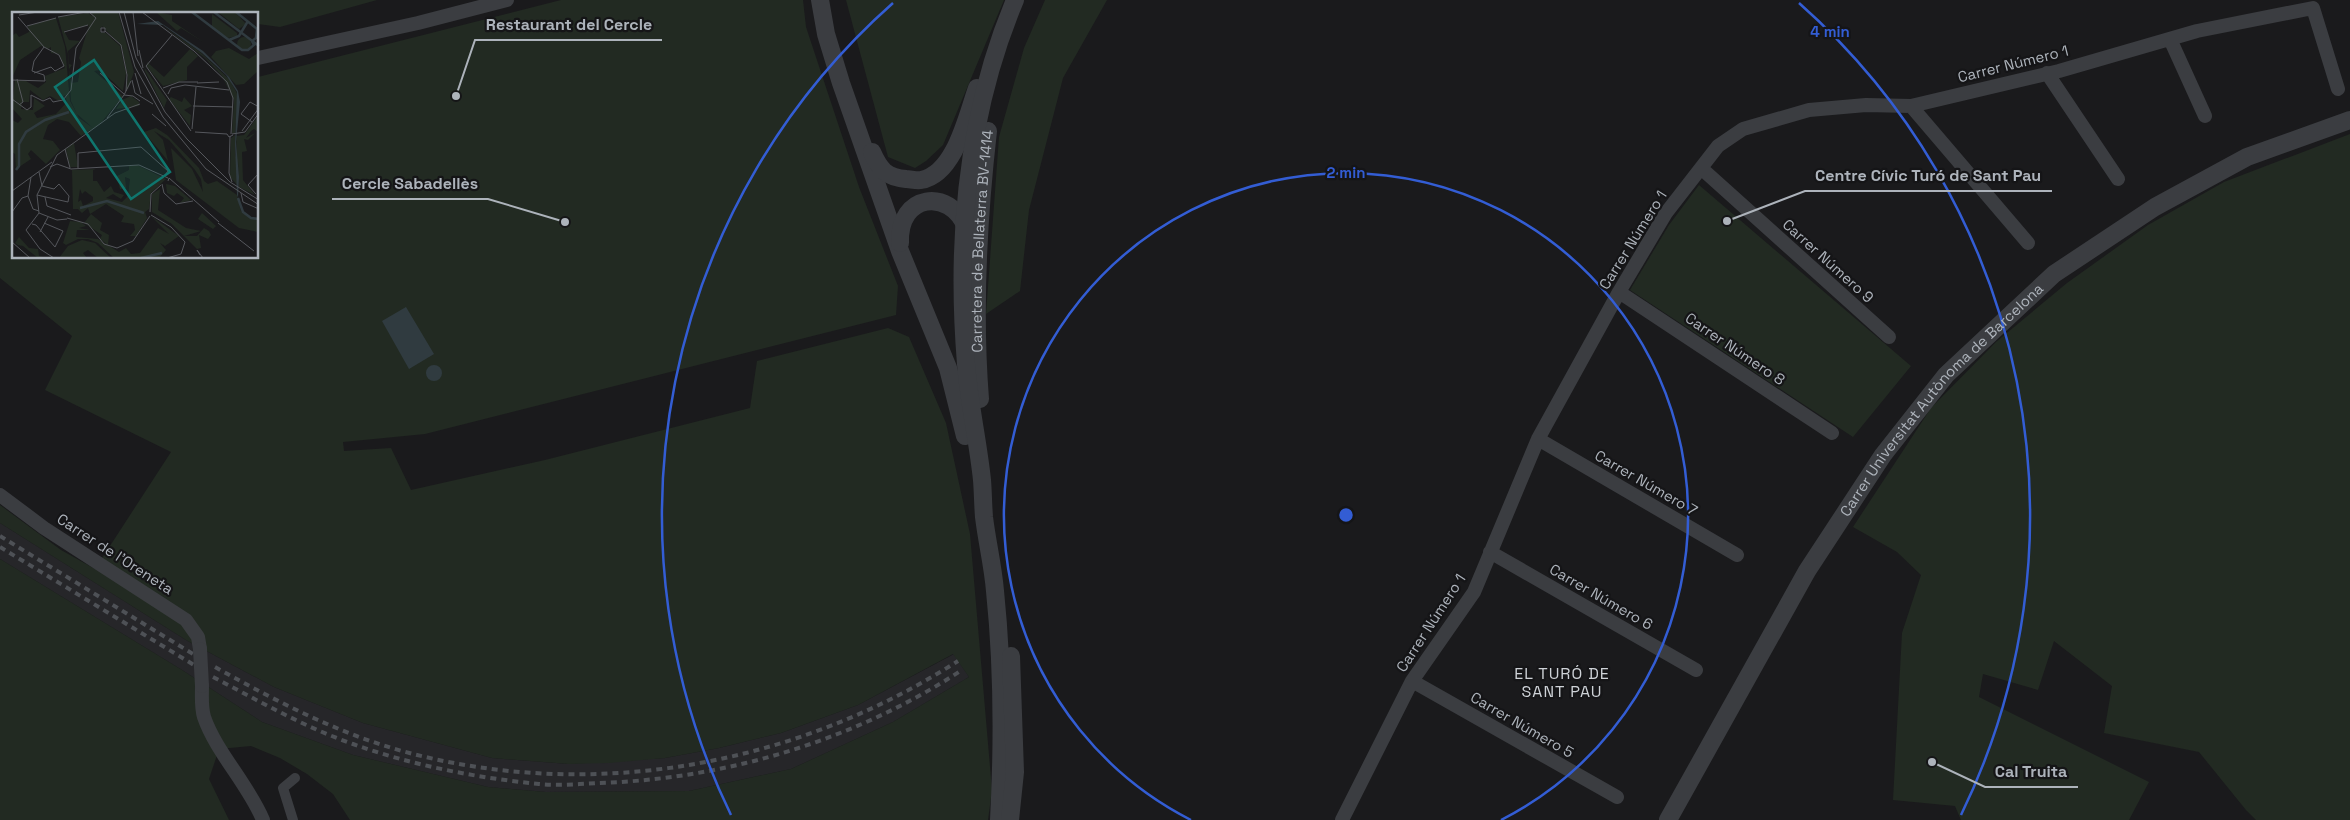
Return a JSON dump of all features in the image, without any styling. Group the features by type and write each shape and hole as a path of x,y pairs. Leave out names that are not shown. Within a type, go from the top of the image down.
{"street":[{"path":"259,58 418,23 507,0"},
{"name":"Carretera de Bellaterra BV-1414","path":"820,0 826,34 879,170"},
{"name":"Carretera de Bellaterra BV-1414","path":"829,0 833,31 879,170 900,251 948,368 984,517"},
{"name":"Carretera de Bellaterra BV-1414","path":"879,170 921,180 940,170 954,153 978,84 1015,0"},
{"name":"Carretera de Bellaterra BV-1414","path":"1010,820 1015,772 1013,681 1006,590 983,429 978,295 980,202 989,123 1010,38 1026,0"},
{"name":"Carrer Número 1","path":"1342,820 1412,681 1474,592 1538,439 1619,292 1666,213 1718,146 1743,129 1809,110 1866,105 1911,106 2047,74 2197,31 2313,8 2338,89"},
{"name":"Carretera de Bellaterra BV-1414","path":"984,517 982,479 966,364 962,281 964,220 981,109 1004,26"},
{"path":"2170,39 2205,116"},
{"path":"2047,74 2118,179"},
{"path":"1911,106 2028,243"},
{"name":"Carrer Universitat Autònoma de Barcelona","path":"1668,820 1807,571 1883,455 1946,375 2054,274 2155,207 2247,157 2350,120"},
{"name":"Carrer Número 9","path":"1701,168 1889,337"},
{"name":"Carretera de Bellaterra BV-1414","path":"900,251 899,230 908,211 919,203 936,202 952,207 964,220 972,240 970,317 976,405 983,429"},
{"name":"Carrer Número 8","path":"1619,292 1832,433"},
{"name":"Carrer Número 7","path":"1538,439 1737,555"},
{"name":"Carrer de l'Oreneta","path":"0,496 44,528 186,620 198,636 202,707 207,724 255,803 263,820"},
{"path":"984,517 995,590 1000,664 1002,744 999,820"},
{"name":"Carrer Número 6","path":"1490,552 1696,670"},
{"name":"Carrer Número 5","path":"1412,681 1617,797"},
{"path":"293,820 283,788 295,778"}],"shaded area":[{"path":"0,0 377,0 280,27 259,24 259,12 12,12 12,259 259,259 259,77 561,0 803,0 806,27 859,187 898,286 896,315 425,434 343,442 344,451 391,448 411,490 545,460 750,408 757,361 888,328 909,337 946,423 970,534 992,790 988,820 350,820 333,794 307,774 280,758 251,746 219,749 209,779 229,820 0,820 0,559 182,670 262,722 353,755 488,787 546,792 689,791 791,769 893,722 969,677 953,654 858,705 781,733 719,748 665,758 569,764 492,758 363,723 274,687 186,640 0,523 0,505 61,550 95,569 171,452 45,390 72,336 0,278"},
{"path":"846,0 1004,0 943,145 926,161 915,168 888,157"},
{"path":"1045,0 1107,0 1063,78 1029,210 1020,291 986,314 999,137 1024,48"},
{"path":"2350,134 2350,820 2256,820 2199,752 2104,733 2112,686 2054,641 2038,690 1983,674 1979,697 2149,782 2129,820 1961,820 1955,806 1893,800 1902,633 1921,575 1897,552 1853,527 1931,408 1996,342 2067,283 2148,225 2224,182"},
{"path":"1699,185 1911,366 1853,437 1630,290 1669,225"},
{"path":"406,307 434,354 409,369 382,321"},
{"path":"434,365 440,367 442,373 440,379 434,381 428,379 426,373 428,367"},
{"path":"0,523 186,640 274,687 363,723 492,758 569,764 665,758 719,748 781,733 858,705 954,654 969,677 893,722 791,769 689,791 546,792 488,787 353,755 262,722 182,670 0,559"}],"railway":[{"path":"0,536 193,654"},
{"path":"0,547 194,665"},
{"path":"215,667 306,715 377,743 402,751 473,766 546,774 618,773 689,765 760,749 829,727 895,697 958,661"},
{"path":"213,677 299,722 375,752 468,774 546,785 561,785 647,780 695,774 742,764 788,751 878,717 921,695 962,670"}],"place":[{"name":"Restaurant del Cercle","path":"456,96"},
{"name":"Centre Cívic Turó de Sant Pau","path":"1727,221"},
{"name":"Cercle Sabadellès","path":"565,222"},
{"name":"Cal Truita","path":"1932,762"}],"district":[{"name":"EL TURÓ DE SANT PAU","path":"1562,682"}]}
